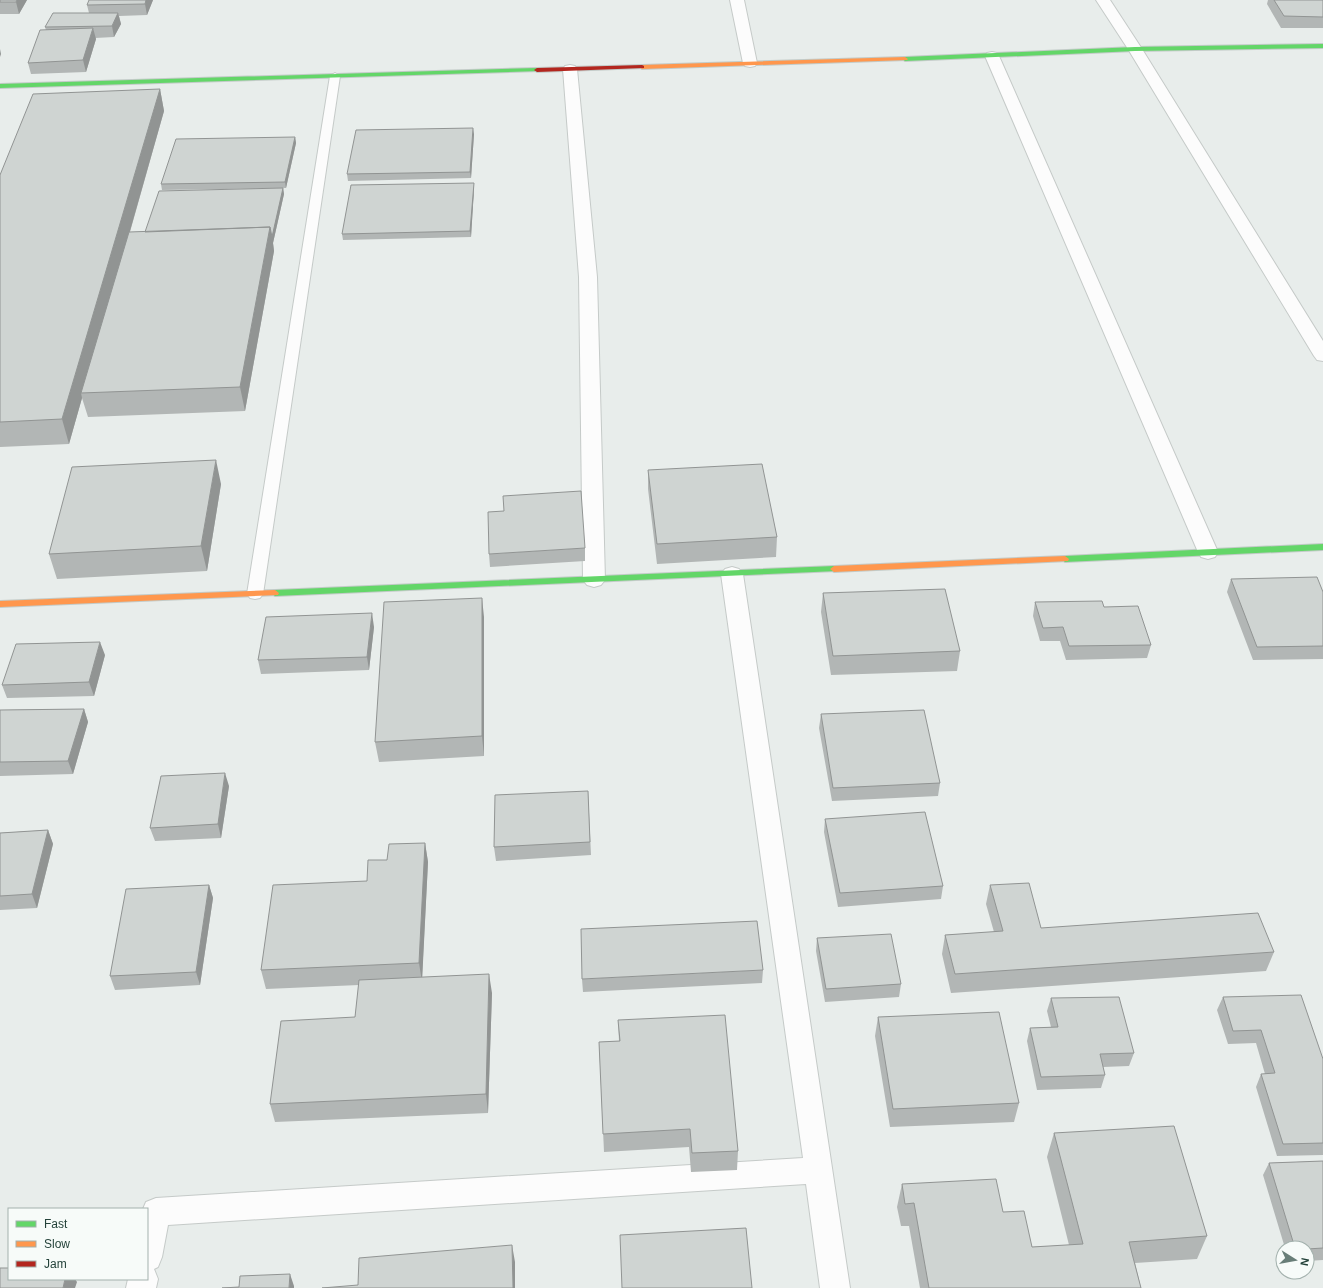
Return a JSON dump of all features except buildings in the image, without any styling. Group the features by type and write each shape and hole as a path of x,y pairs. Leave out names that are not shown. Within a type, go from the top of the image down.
{"street":[{"path":"737,0 750,63"},
{"path":"1103,0 1135,49 1323,356"},
{"path":"0,86 992,56 1135,49 1323,46"},
{"path":"992,56 1208,552"},
{"path":"570,69 588,277 594,580"},
{"path":"0,604 594,580 1323,547"},
{"path":"732,574 820,1170 835,1288"},
{"path":"148,1252 156,1212 820,1170"}],"lane":[{"path":"255,594 335,76"}],"traffic: fast":[{"path":"905,59 1135,49 1323,46"},
{"path":"0,86 537,70"},
{"path":"1065,559 1323,547"},
{"path":"275,593 834,569"}],"traffic: slow":[{"path":"642,67 905,59"},
{"path":"834,569 1065,559"},
{"path":"0,604 275,593"}],"traffic: jam":[{"path":"537,70 642,67"}]}
